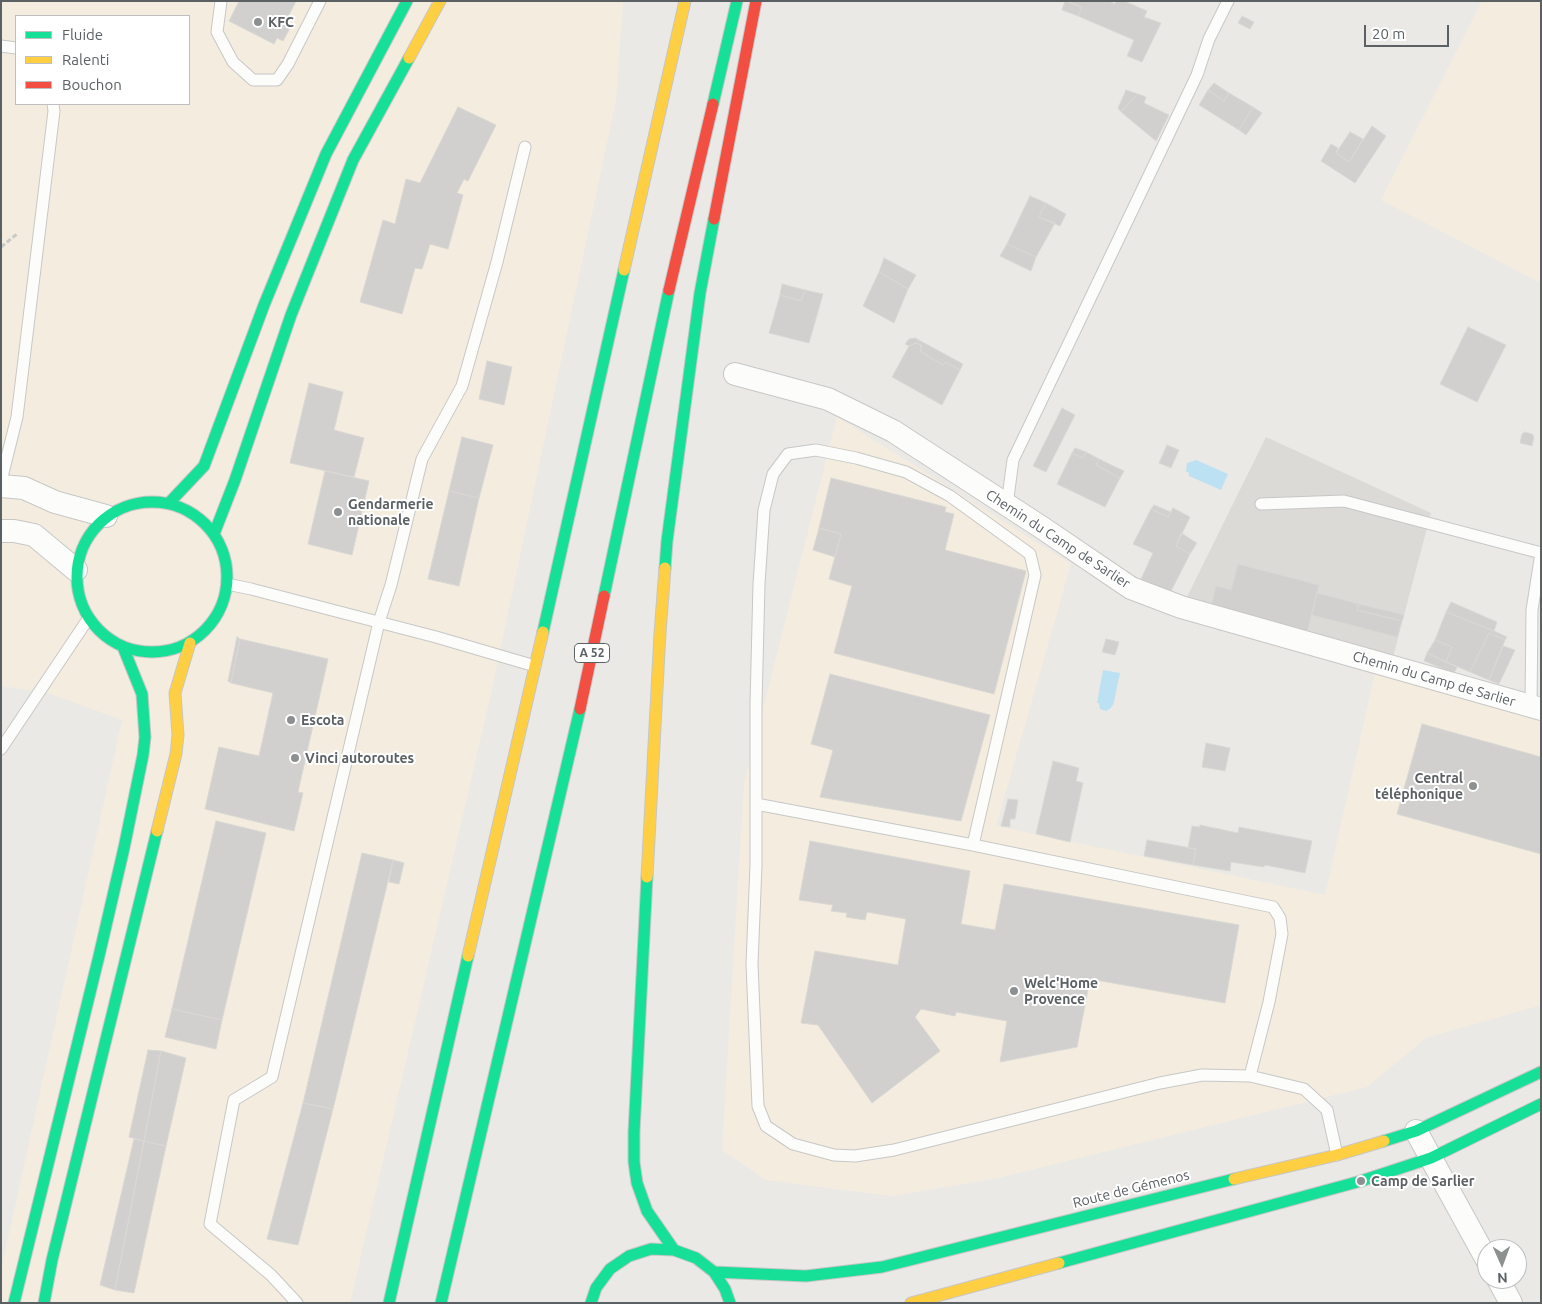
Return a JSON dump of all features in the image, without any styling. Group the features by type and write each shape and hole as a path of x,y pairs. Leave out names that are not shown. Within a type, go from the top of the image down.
{"main road":[{"path":"169,503 204,466 264,305 326,154 408,1"},
{"path":"214,534 236,480 291,315 353,160 440,1"},
{"path":"389,1303 685,1"},
{"name":"A 52","path":"441,1303 589,668 669,292 737,1"},
{"path":"674,1250 647,1211 637,1183 634,1162 660,632 668,531 700,293 756,1"},
{"path":"147,502 169,503 186,510 202,520 214,534 225,558 227,584 221,608 208,628 190,643 174,650 156,653 139,652 123,647 104,635 88,619 78,596 76,570 84,544 91,532 106,516 125,506 147,502"},
{"path":"44,1303 52,1260 176,754 178,735 175,693 190,643"},
{"path":"14,1303 103,938 143,755 145,737 142,694 123,647"},
{"name":"Route de Gémenos","path":"714,1272 806,1276 882,1266 1337,1155 1416,1131 1541,1072"},
{"path":"911,1303 1334,1188 1431,1158 1541,1104"},
{"path":"591,1303 596,1288 610,1269 629,1256 651,1250 674,1250 696,1258 714,1272 725,1289 730,1303"},
{"path":"52,1260 58,1294"}],"street":[{"name":"Chemin du Camp de Sarlier","path":"736,374 828,399 893,431 1131,588 1180,607 1536,708"},
{"path":"1,486 24,488 55,502 106,516"},
{"path":"1,530 14,530 34,536 76,570"},
{"path":"1416,1131 1477,1242"},
{"path":"1503,1289 1511,1303"}],"lane":[{"path":"221,1 217,32 233,62 253,80 277,80 288,64 320,1"},
{"path":"1007,505 1013,460 1197,75 1209,39 1228,1"},
{"path":"1,46 15,48"},
{"path":"1,481 17,417 54,111 53,105"},
{"path":"296,1303 271,1275 210,1224 234,1100 272,1077 380,622 422,459 462,386 497,262 525,147"},
{"path":"973,845 1035,575 1030,554 950,496 906,472 856,458 816,450 788,454 773,474 764,510 759,584 756,704 756,864 752,964 758,1106 766,1126 794,1144 834,1155 856,1156 894,1150 1160,1082 1202,1075 1250,1076 1304,1089 1328,1110 1337,1155"},
{"path":"1261,504 1344,501 1541,553 1532,610 1536,708"},
{"path":"227,584 251,588 380,622 535,666"},
{"path":"1,749 88,619"},
{"path":"756,804 973,845 1273,907 1280,918 1282,934 1269,1002 1250,1076"}],"shaded area":[{"path":"1,1 623,1 616,100 492,689 350,1303 1,1303 1,1270 122,720 48,693 1,686"},
{"path":"1482,1 1541,1 1541,283 1381,200"},
{"path":"837,417 1071,564 996,826 1325,895 1376,669 1541,715 1541,1005 1426,1038 1367,1087 998,1178 891,1196 766,1180 722,1150 744,784"},
{"path":"1266,437 1431,513 1393,657 1184,603"}],"water":[{"path":"1196,460 1228,474 1221,490 1189,476 1189,473 1186,471 1187,463"},
{"path":"1103,670 1120,673 1113,706 1106,711 1100,709 1099,703 1097,703"}],"building":[{"name":"KFC","path":"239,1 296,1 285,23 291,26 283,41 277,38 274,44 229,21"},
{"path":"1065,1 1082,7 1078,16 1062,10"},
{"path":"1068,1 1109,1 1115,4 1116,1 1124,1 1147,11 1144,17 1161,23 1142,62 1127,56 1134,40 1078,16 1082,7"},
{"path":"1242,16 1254,22 1250,29 1238,23"},
{"path":"1214,83 1229,93 1224,101 1208,90"},
{"path":"1126,90 1138,94 1121,112 1118,108"},
{"path":"1208,90 1224,101 1229,93 1253,107 1239,130 1199,105"},
{"path":"1138,94 1146,97 1144,103 1169,115 1156,141 1121,112"},
{"path":"458,107 496,125 468,181 464,179 457,193 463,195 448,249 430,244 422,269 415,268 402,314 360,302 383,220 395,224 406,179 420,183"},
{"path":"1253,107 1262,113 1246,135 1239,130"},
{"path":"1372,126 1386,136 1355,183 1321,161 1331,144 1338,148 1336,153 1349,162"},
{"path":"1350,132 1363,139 1349,162 1336,153"},
{"path":"1030,196 1046,203 1039,217 1055,223 1036,257 1007,244"},
{"path":"1046,203 1066,214 1060,226 1039,217"},
{"path":"1007,244 1036,257 1031,271 1000,256"},
{"path":"884,258 916,275 908,289 879,272"},
{"path":"879,272 908,289 894,323 863,306"},
{"path":"782,284 805,290 801,301 780,295"},
{"path":"805,290 823,294 809,343 769,333 780,295 801,301"},
{"path":"1468,327 1506,345 1477,402 1440,384"},
{"path":"915,338 963,364 960,370 945,362 943,365 921,352 921,345 916,343 909,346 905,344 909,339"},
{"path":"916,343 921,345 921,352 943,365 945,362 960,370 942,405 892,377 909,346"},
{"path":"487,361 512,367 504,405 479,399"},
{"path":"309,383 343,392 334,430 364,438 354,477 290,463"},
{"path":"1062,408 1075,415 1046,472 1033,466"},
{"path":"1525,432 1532,434 1534,437 1532,446 1520,443 1522,434"},
{"path":"462,437 493,445 479,498 449,491"},
{"path":"1167,445 1179,450 1171,468 1159,463"},
{"path":"1075,448 1086,452 1083,458 1072,453"},
{"path":"1086,452 1099,459 1096,465 1120,478 1105,507 1057,484 1072,453 1083,458"},
{"path":"1099,459 1124,471 1120,478 1096,465"},
{"name":"Gendarmerie nationale","path":"325,471 369,481 352,555 308,544"},
{"path":"831,478 946,507 945,512 954,514 945,550 1026,571 994,694 834,653 852,586 829,579 841,534 819,528"},
{"path":"449,491 479,498 459,586 428,579"},
{"path":"1154,505 1171,512 1168,517 1151,509"},
{"path":"1173,508 1190,517 1176,546 1190,554 1170,593 1141,579 1153,553 1133,544 1151,509 1168,517"},
{"path":"819,528 841,534 835,557 813,550"},
{"path":"1181,533 1197,543 1190,554 1176,546"},
{"path":"1238,564 1319,585 1306,636 1210,611 1216,586 1231,590"},
{"path":"1317,593 1359,604 1357,610 1402,621 1397,637 1312,615"},
{"path":"1451,602 1497,622 1494,631 1446,612"},
{"path":"1359,604 1404,615 1402,621 1357,610"},
{"path":"1446,612 1507,637 1505,640 1489,633 1470,672 1446,662 1452,647 1435,640"},
{"path":"1489,633 1505,640 1489,680 1470,672"},
{"path":"237,637 240,639 231,683 228,681"},
{"name":"Escota","path":"240,639 328,659 298,792 303,793 294,831 205,809 219,747 259,756 273,693 231,683"},
{"path":"1106,639 1119,642 1115,655 1102,652"},
{"path":"1435,640 1452,647 1446,662 1427,653"},
{"path":"1503,646 1515,650 1499,684 1489,680"},
{"path":"1427,653 1457,667 1454,673 1424,661"},
{"path":"830,674 990,715 961,821 820,797 833,750 811,744"},
{"name":"Central téléphonique","path":"1422,724 1541,757 1541,854 1397,814"},
{"path":"1206,743 1230,748 1225,771 1202,767"},
{"path":"1053,761 1079,768 1076,781 1083,783 1070,842 1036,834"},
{"path":"1008,799 1018,800 1015,819 1010,819 1010,827 1001,826"},
{"path":"216,821 266,833 222,1020 172,1009"},
{"path":"1200,825 1238,833 1239,827 1312,841 1305,873 1265,865 1264,867 1231,862 1230,871 1193,865 1196,849 1188,848 1192,826 1200,827"},
{"path":"1147,840 1196,849 1193,865 1144,856"},
{"path":"810,841 970,871 961,924 995,930 1004,884 1239,925 1225,1003 1090,979 1077,1047 1000,1062 1007,1021 956,1012 955,1016 921,1009 915,1017 940,1051 872,1103 818,1025 801,1023 815,951 898,965 906,919 867,912 865,920 846,917 847,913 831,911 833,905 799,900"},
{"path":"362,853 393,860 333,1109 303,1103"},
{"path":"393,860 404,863 399,884 389,882"},
{"path":"172,1009 222,1020 216,1049 165,1037"},
{"path":"148,1050 161,1051 144,1141 129,1137"},
{"path":"161,1051 186,1058 166,1146 144,1141"},
{"path":"303,1103 333,1109 298,1245 267,1239"},
{"path":"134,1139 144,1141 115,1290 100,1285"},
{"path":"144,1141 166,1146 134,1293 115,1290"}],"traffic: fast":[{"path":"169,503 204,466 264,305 326,154 407,1"},
{"path":"713,104 737,1"},
{"path":"214,534 235,480 291,315 353,160 409,58"},
{"path":"665,568 700,293 714,219"},
{"path":"543,632 624,270"},
{"path":"604,596 669,290"},
{"path":"152,502 167,503 181,507 194,514 205,524 215,535 222,548 226,562 227,577 226,592 222,606 215,619 205,630 194,640 181,647 167,651 152,652 137,651 123,647 110,640 99,630 89,619 82,606 78,592 77,577 78,562 82,548 89,535 99,524 110,514 123,507 137,503 152,502"},
{"path":"14,1303 99,956 143,755 145,737 142,694 123,647"},
{"path":"441,1303 580,709"},
{"path":"44,1303 52,1260 157,831"},
{"path":"647,877 634,1162 637,1183 647,1211 674,1250"},
{"path":"389,1303 468,956"},
{"path":"1384,1141 1416,1131 1541,1072"},
{"path":"1059,1263 1361,1181 1431,1158 1541,1104"},
{"path":"714,1272 806,1276 882,1267 1234,1179"},
{"path":"591,1303 596,1288 610,1269 629,1256 651,1249 674,1250 696,1258 714,1272 725,1289 730,1303"}],"traffic: slow":[{"path":"409,58 440,1"},
{"path":"624,270 685,1"},
{"path":"647,877 665,568"},
{"path":"468,956 543,632"},
{"path":"157,831 176,754 178,735 175,693 190,643"},
{"path":"1234,1179 1337,1155 1384,1141"},
{"path":"911,1303 1059,1263"}],"traffic: jam":[{"path":"714,219 756,1"},
{"path":"669,290 713,104"},
{"path":"580,709 604,596"}],"place":[{"name":"KFC","path":"258,22"},
{"name":"Gendarmerie nationale","path":"338,512"},
{"name":"Escota","path":"291,720"},
{"name":"Vinci autoroutes","path":"295,758"},
{"name":"Central téléphonique","path":"1473,786"},
{"name":"Welc'Home Provence","path":"1014,991"},
{"name":"Camp de Sarlier","path":"1361,1181"}]}
